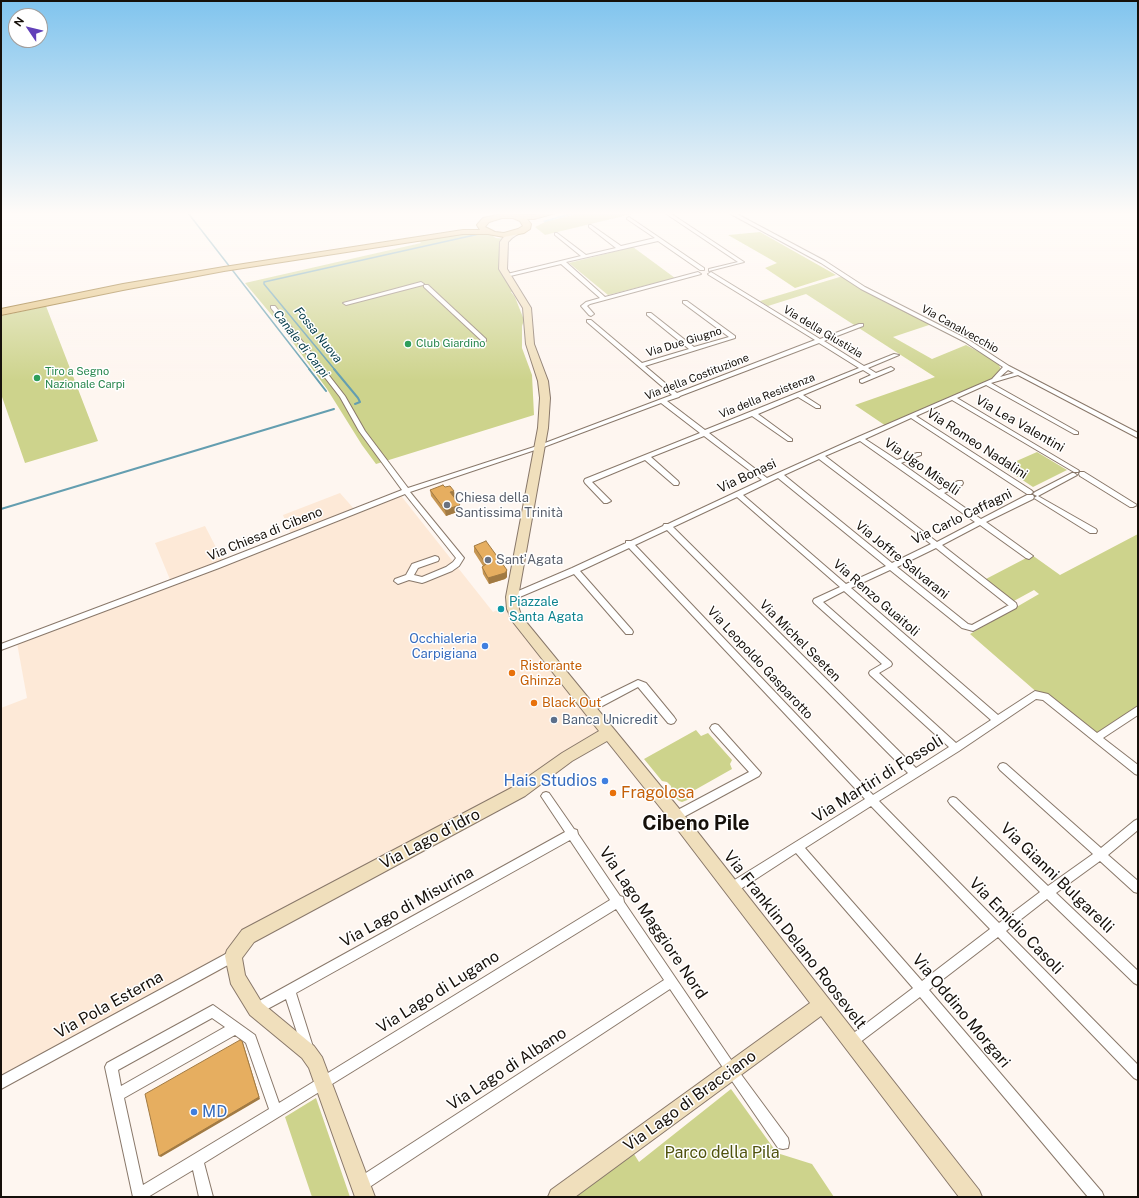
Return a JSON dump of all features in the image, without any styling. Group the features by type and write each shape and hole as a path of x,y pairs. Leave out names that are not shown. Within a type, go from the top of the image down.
{"main road":[{"path":"1,312 115,288 225,269"},
{"path":"504,269 506,275"},
{"name":"Via Franklin Delano Roosevelt","path":"506,275 523,298 528,308 530,344 544,389 545,412 512,598 512,609 517,620 676,816 972,1197"},
{"name":"Via Lago d'Idro","path":"233,956 248,936 520,790 567,757 608,733"},
{"path":"233,956 237,978 256,1009 308,1052 316,1063 362,1191"},
{"name":"Via Lago di Bracciano","path":"558,1197 822,1005"}],"street":[{"path":"506,275 532,269"},
{"path":"570,269 604,299"},
{"path":"702,269 697,271 706,274"},
{"name":"Via della Giustizia","path":"702,269 706,274 875,375"},
{"path":"591,314 584,306 588,303 721,269"},
{"name":"Via Canalvecchio","path":"834,269 863,288 967,342 1007,368 1138,436"},
{"path":"346,303 423,285 484,340"},
{"name":"Via Due Giugno","path":"641,365 732,337 685,302"},
{"path":"273,307 343,397 362,432 406,491 460,558 456,564 449,569 422,580 409,577 398,581"},
{"path":"649,314 693,349"},
{"path":"589,321 677,396"},
{"name":"Via della Costituzione","path":"539,448 861,325"},
{"name":"Via della Resistenza","path":"607,501 587,482 896,355"},
{"name":"Via Bonasi","path":"994,380 1007,368"},
{"path":"862,381 890,369"},
{"name":"Via Bonasi","path":"512,598 860,438 986,383 1019,373"},
{"path":"986,383 1076,433"},
{"path":"799,395 818,407"},
{"name":"Via Lea Valentini","path":"953,398 1004,430 1015,434 1077,473 1133,505"},
{"path":"663,401 767,481"},
{"path":"754,414 790,440"},
{"name":"Via Romeo Nadalini","path":"912,416 1034,495 1093,531"},
{"name":"Via Ugo Miselli","path":"860,438 1029,556"},
{"name":"Via Chiesa di Cibeno","path":"1,647 216,566 406,491 539,448"},
{"path":"896,463 919,454"},
{"path":"820,456 936,544"},
{"path":"646,458 676,483"},
{"name":"Via Carlo Caffagni","path":"956,748 873,673 888,664 817,601 981,522 1077,473"},
{"name":"Via Joffre Salvarani","path":"779,475 964,626 973,628 1013,606 1012,602 936,544"},
{"path":"939,493 960,482"},
{"name":"Via Renzo Guaitoli","path":"738,494 997,720"},
{"name":"Via Michel Seeten","path":"667,526 915,773"},
{"name":"Via Leopoldo Gasparotto","path":"630,543 872,800"},
{"path":"409,577 415,566 435,558"},
{"path":"575,570 629,632"},
{"path":"588,709 638,683 643,685 671,720"},
{"name":"Via Martiri di Fossoli","path":"732,888 956,748 1035,695 1038,694 1045,697 1096,738"},
{"path":"1138,710 1096,738 1138,771"},
{"path":"676,816 756,773 715,728"},
{"path":"1003,766 1138,888"},
{"name":"Via Lago Maggiore Nord","path":"546,796 573,833 732,1070 783,1142"},
{"name":"Via Emidio Casoli","path":"872,800 1138,1074"},
{"name":"Via Gianni Bulgarelli","path":"953,801 1138,979"},
{"path":"851,1042 1048,892 1101,854 1138,824"},
{"name":"Via Lago di Misurina","path":"256,1009 573,833"},
{"name":"Via Oddino Morgari","path":"798,848 921,989 1097,1197"},
{"name":"Via Lago di Lugano","path":"276,1112 251,1039 213,1011 111,1067 137,1196 276,1112 619,901"},
{"name":"Via Pola Esterna","path":"1,1083 233,956"},
{"name":"Via Lago di Albano","path":"362,1191 672,981"},
{"path":"290,991 308,1052"},
{"path":"117,1095 236,1028"},
{"path":"197,1160 206,1197"}],"shaded area":[{"path":"398,492 493,612 509,604 515,625 558,679 608,733 598,738 518,800 234,951 233,956 220,971 1,1089 1,708 27,698 17,643 171,582 155,543 205,526 223,561 291,534 283,515 340,493 355,510"}],"green space":[{"name":"Club Giardino","path":"307,269 505,269 518,289 511,292 515,297 524,320 522,326 522,348 532,375 534,415 376,464 362,445 327,389 280,325 245,283"},
{"path":"576,269 663,269 675,278 608,295"},
{"path":"766,269 825,269 836,275 795,288"},
{"path":"843,276 932,324 893,337 932,359 966,345 994,360 999,365 1001,370 997,376 985,383 886,426 855,405 935,377 806,294 768,306 760,301"},
{"name":"Tiro a Segno Nazionale Carpi","path":"46,306 98,441 25,463 1,394 1,316"},
{"path":"1037,452 1067,470 1033,487 1003,467"},
{"path":"1138,534 1138,712 1094,742 970,634 1039,594 1034,590 1012,602 984,580 1032,555 1060,575"},
{"path":"696,730 701,736 708,733 732,760 730,764 732,769 686,795 690,799 682,802 672,795 671,786 667,782 662,781 644,759"},
{"name":"Parco della Pila","path":"731,1089 777,1153 812,1164 834,1197 561,1197 629,1146 639,1162"},
{"path":"316,1098 350,1197 312,1197 285,1117"}],"building":[{"path":"443,485 445,487 450,486 454,491 450,492 460,505 445,510 430,490"},
{"name":"Sant'Agata","path":"486,541 507,570 505,573 488,578 482,567 486,564 474,546"},
{"name":"MD","path":"240,1040 242,1041 259,1097 159,1156 145,1094"}],"waterway":[{"name":"Canale di Carpi","path":"231,269 310,370"},
{"name":"Fossa Nuova","path":"323,269 264,282 264,284 335,370"},
{"name":"Canale di Carpi","path":"309,369 326,391"},
{"name":"Fossa Nuova","path":"334,369 358,398 360,402 355,404"},
{"name":"Fossa Nuova","path":"1,509 334,409"}],"place":[{"name":"Club Giardino","path":"408,344"},
{"name":"Tiro a Segno Nazionale Carpi","path":"37,378"},
{"name":"Chiesa della Santissima Trinità","path":"447,505"},
{"name":"Sant'Agata","path":"488,560"},
{"name":"Piazzale Santa Agata","path":"501,609"},
{"name":"Occhialeria Carpigiana","path":"485,646"},
{"name":"Ristorante Ghinza","path":"512,673"},
{"name":"Black Out","path":"534,703"},
{"name":"Banca Unicredit","path":"554,720"},
{"name":"Hais Studios","path":"605,781"},
{"name":"Fragolosa","path":"613,793"},
{"name":"MD","path":"194,1112"}],"district":[{"name":"Cibeno Pile","path":"696,824"}]}
